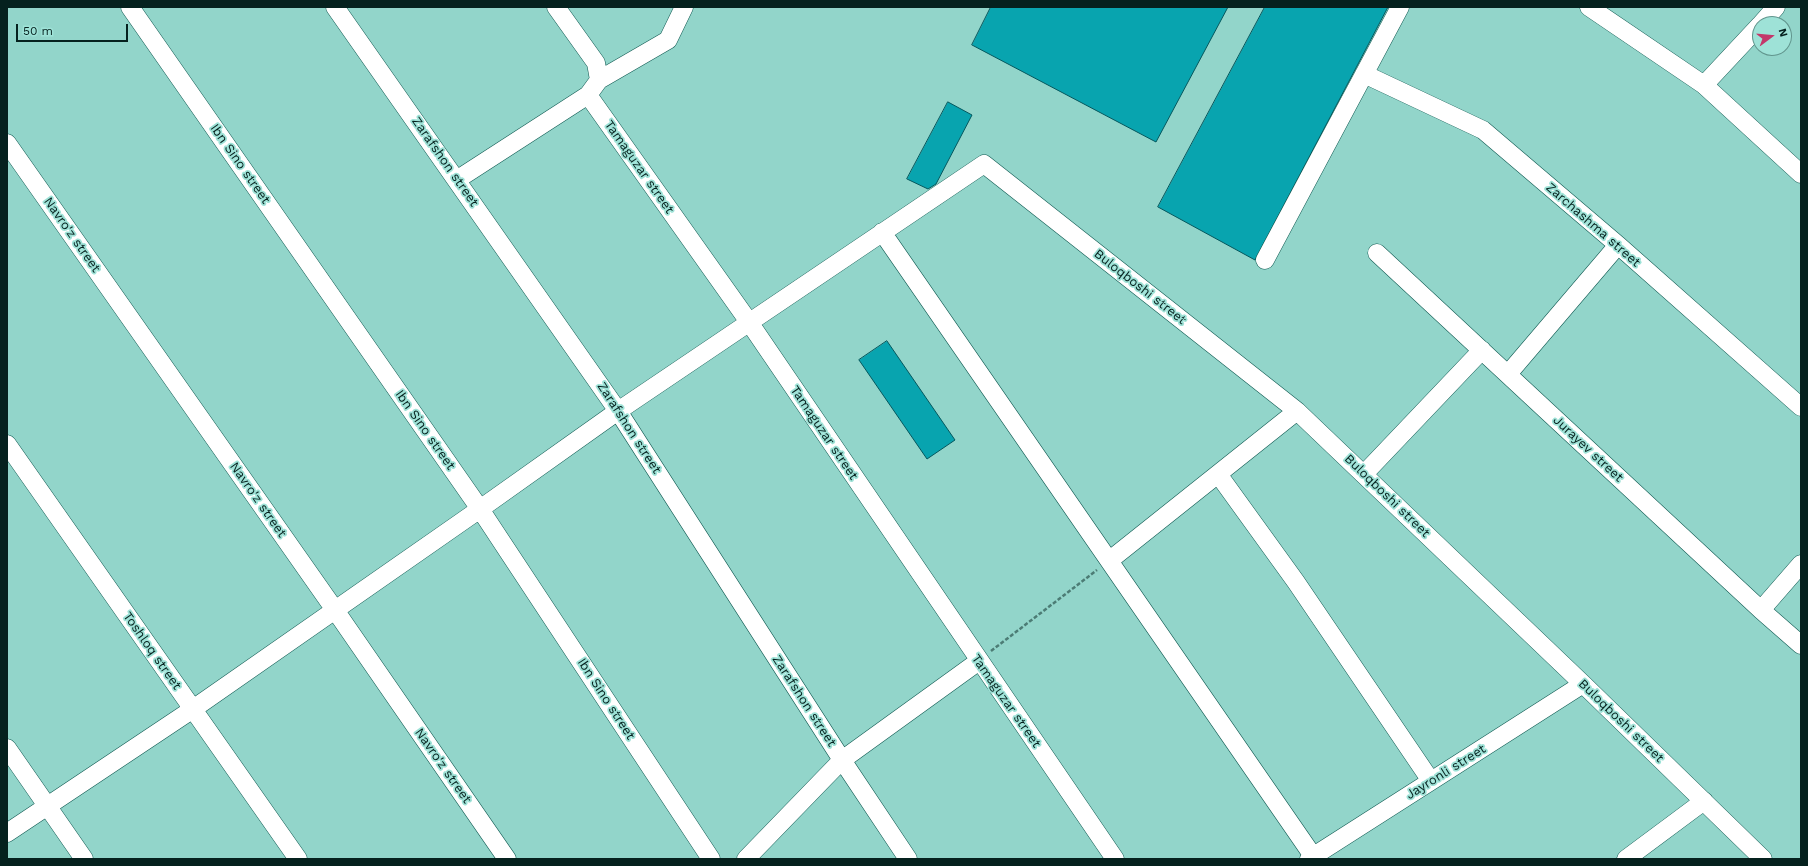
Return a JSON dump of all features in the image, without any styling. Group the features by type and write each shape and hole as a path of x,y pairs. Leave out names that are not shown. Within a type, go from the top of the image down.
{"street":[{"name":"Ibn Sino street","path":"130,7 480,509 711,859"},
{"name":"Zarafshon street","path":"335,7 458,179 618,410 842,760 908,859"},
{"path":"556,7 596,63 599,80"},
{"path":"458,179 588,95 599,80 668,40 684,7"},
{"path":"1265,260 1400,7"},
{"path":"1589,7 1704,85 1801,174"},
{"path":"1768,16 1776,7"},
{"path":"1704,85 1752,33"},
{"name":"Zarchashma street","path":"1364,74 1483,130 1618,245 1801,407"},
{"name":"Tamaguzar street","path":"588,95 749,322 1115,859"},
{"name":"Navro'z street","path":"7,143 508,859"},
{"name":"Buloqboshi street","path":"882,232 984,164 1297,411 1583,684 1763,859"},
{"path":"7,833 193,709 480,509 618,410 882,232 1110,560 1311,858"},
{"path":"1508,374 1618,245"},
{"name":"Jurayev street","path":"1377,253 1761,610 1801,645"},
{"path":"1364,474 1482,350"},
{"path":"1110,560 1297,411"},
{"name":"Toshloq street","path":"7,444 298,859"},
{"path":"1218,474 1296,582 1431,781"},
{"path":"1761,610 1801,564"},
{"path":"746,859 842,760 979,661"},
{"name":"Jayronli street","path":"1311,858 1583,684"},
{"path":"7,748 84,859"},
{"path":"1626,859 1704,801"}],"path":[{"path":"979,661 1110,560"}],"building":[{"path":"991,7 1228,7 1156,142 972,45"},
{"path":"1265,7 1388,7 1255,260 1158,207"},
{"path":"948,102 972,115 936,184 928,189 907,179"},
{"path":"887,341 955,440 927,459 859,360"}]}
